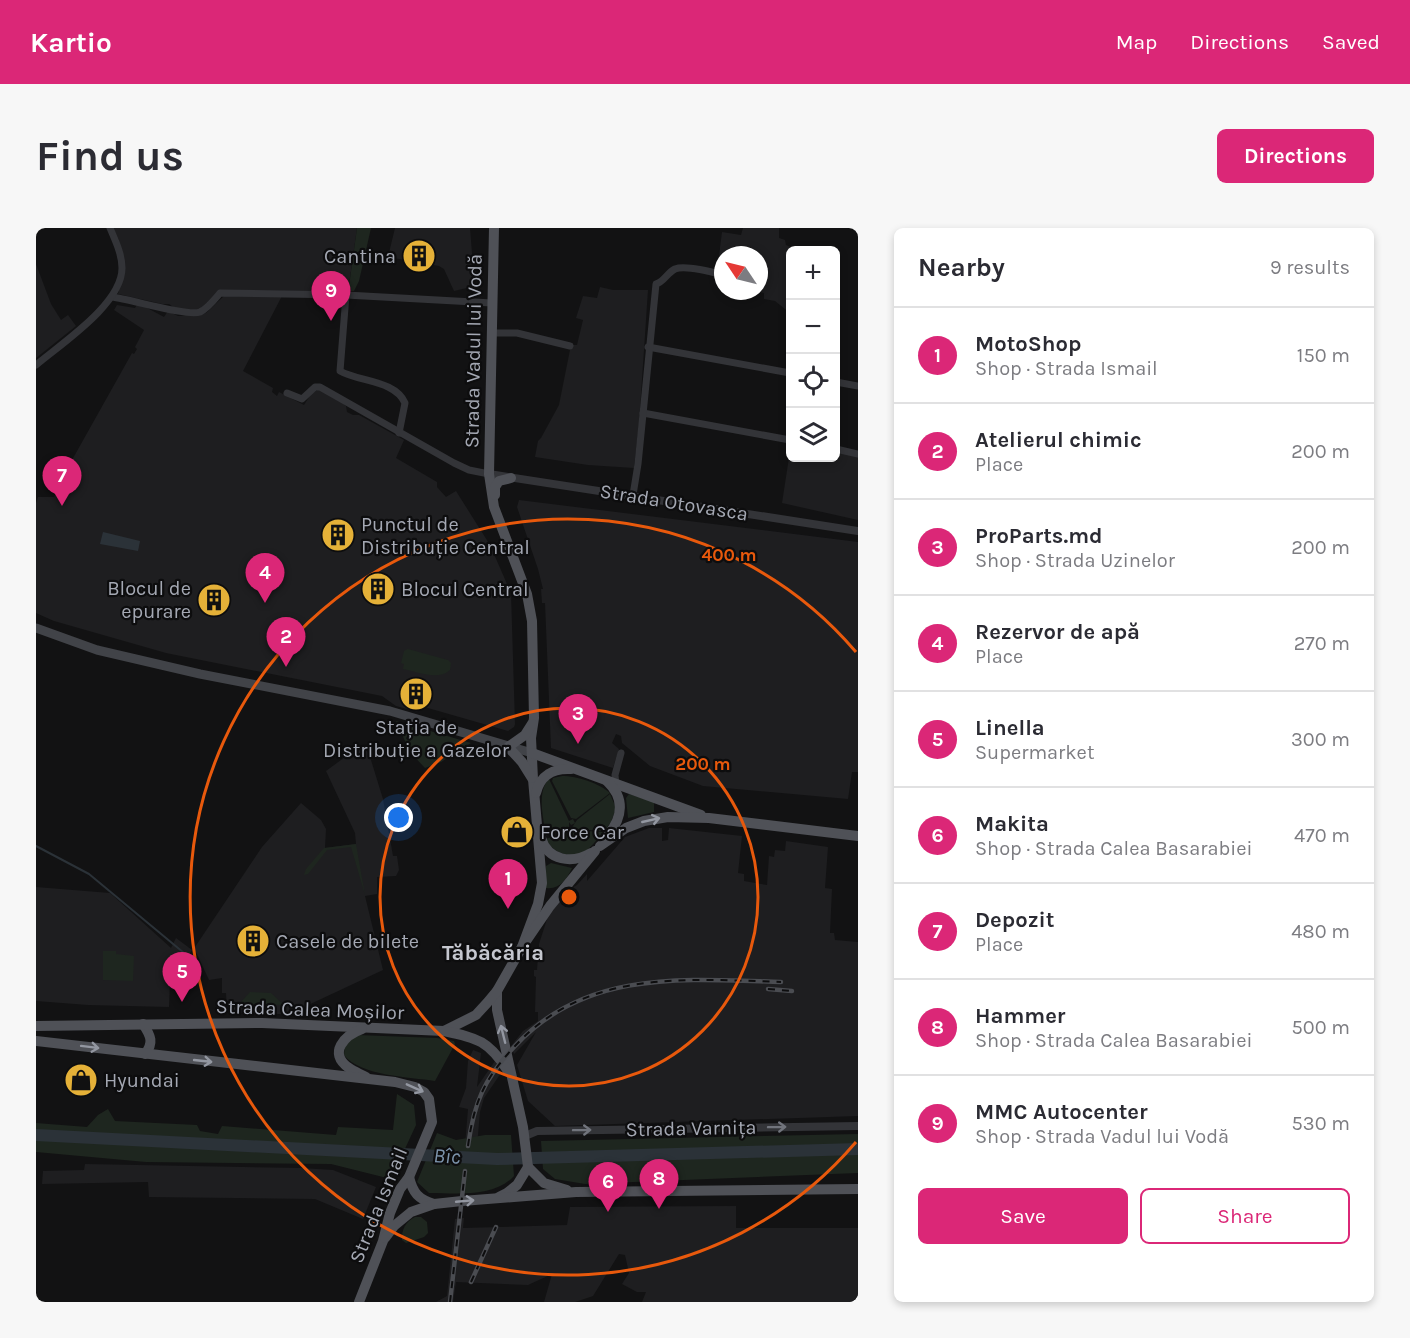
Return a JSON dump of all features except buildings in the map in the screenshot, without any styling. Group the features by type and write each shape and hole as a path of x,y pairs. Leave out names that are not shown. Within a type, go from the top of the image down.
{"main road":[{"name":"Strada Vadul lui Vodă","path":"494,228 489,474 494,507 527,594 532,621 534,715 532,753"},
{"path":"511,478 499,481 495,487 495,494 515,562"},
{"path":"36,628 97,650 200,674 390,711 532,753 709,818"},
{"path":"508,747 525,735 534,715"},
{"path":"534,715 540,747 549,757 561,764"},
{"path":"508,747 533,779"},
{"path":"522,947 538,904 541,889 542,863 532,753"},
{"path":"535,801 538,786 546,775 559,769 580,770"},
{"path":"444,1032 476,1015 497,991 522,947 550,906 617,825 621,805 610,781"},
{"path":"538,826 544,845 554,856 565,860 577,860 626,828 656,818 709,818 858,836"},
{"path":"495,1198 507,1193 517,1185 528,1166 526,1140 497,1010 497,991"},
{"name":"Strada Calea Moșilor","path":"36,1026 262,1023 444,1032 471,1036 484,1043 495,1053 512,1077"},
{"path":"143,1024 151,1038 150,1048 145,1054"},
{"path":"365,1027 346,1037 341,1044 340,1057 349,1068 374,1081"},
{"path":"36,1041 374,1081"},
{"name":"Strada Ismail","path":"359,1302 400,1189 409,1177 430,1127 429,1100 424,1092 406,1084 374,1081"},
{"path":"528,1166 544,1183 576,1191"},
{"path":"409,1177 415,1195 434,1204"},
{"path":"383,1241 402,1218 411,1212 434,1204 576,1191 858,1190"}],"street":[{"path":"36,365 84,325 118,288 122,267 120,253 110,228"},
{"path":"633,495 656,284 679,268 714,274"},
{"path":"112,297 134,300 184,313 198,313 220,293 346,295 492,303"},
{"path":"346,295 340,371 380,385 400,395 405,403 399,433"},
{"path":"491,333 518,333 570,346"},
{"path":"648,348 786,373"},
{"path":"840,383 858,386"},
{"name":"Strada Vadul lui Vodă","path":"286,393 302,399 315,387 320,387 469,470 489,474"},
{"path":"643,413 786,439"},
{"path":"840,450 858,454"},
{"name":"Strada Otovasca","path":"489,474 858,531"},
{"path":"610,781 615,775 621,753"},
{"name":"Strada Varnița","path":"526,1140 537,1131 858,1126"}],"shaded area":[{"path":"113,228 357,228 348,292 221,290 199,310 176,309 169,304 118,294 125,267 118,238"},
{"path":"357,228 371,228 359,281 354,291 351,291 349,286"},
{"path":"395,228 470,228 477,279 474,282 475,286 454,291 444,269 439,266 388,257"},
{"path":"743,228 779,228 779,238 785,240 788,246 786,246 786,310 775,301 768,300 768,246 720,246 722,232 741,235"},
{"path":"36,264 51,304 61,320 68,315 76,326 36,358"},
{"path":"600,287 613,290 648,290 634,468 588,465 535,457 538,441 559,405 570,350 572,345 577,345 583,320 576,318 583,296 597,298"},
{"path":"283,294 243,371 273,388 272,392 277,396 279,392 304,405 311,394 319,389 340,401 346,406 347,412 359,415 404,440 396,458 437,482 437,487 446,497 456,491 490,545 511,593 515,724 508,731 407,702 418,712 396,706 382,696 166,653 54,621 36,613 36,503 38,497 54,497 67,469 64,467 68,459 72,460 132,353 134,354 137,349 135,347 144,330 114,310 117,305 135,308 138,303 164,317 168,311 178,316 198,315 206,313 224,296"},
{"path":"840,453 858,457 858,520 782,503 788,462 840,462"},
{"path":"519,500 858,542 858,772 852,772 848,799 703,786 650,766 622,743 621,736 616,734 612,743 619,749 613,768 551,748 545,603 542,603 541,589 543,589 538,569 517,507"},
{"path":"103,532 140,541 138,551 100,544"},
{"path":"408,649 448,660 451,663 450,670 434,675 403,669 404,664 401,663 404,651"},
{"path":"396,721 471,743 441,762 425,768 410,752"},
{"path":"356,749 367,751 371,760 383,799 393,856 397,856 399,870 396,876 377,877 377,894 365,896 383,970 304,1007 302,1015 227,1012 226,993 222,993 222,978 209,980 193,950 262,847 301,803 321,820 326,829 325,848 356,844 355,833 326,771"},
{"path":"562,776 588,781 610,793 576,819 571,818 552,781 553,778"},
{"path":"549,779 569,821 573,819 575,823 571,825 569,822 569,828 546,836 542,799"},
{"path":"610,794 616,808 611,822 604,831 571,829 577,820"},
{"path":"629,794 654,802 654,812 628,818 626,798"},
{"path":"649,828 662,828 662,841 668,840 669,828 742,836 738,873 744,874 744,881 767,885 769,856 774,857 775,850 785,851 786,841 828,847 825,888 832,889 830,933 834,933 835,940 858,942 858,1116 555,1126 528,1101 517,1065 536,1032 514,1054 511,1046 523,1031 538,1021 538,1012 535,1012 536,977 534,970 537,970 539,944 548,916 568,890 577,885 587,874 587,881 625,837"},
{"path":"568,830 603,832 587,850 570,855 558,852 546,839"},
{"path":"356,844 365,895 351,847 327,850 308,874 304,875 306,869 324,848"},
{"path":"551,863 572,868 562,883 546,888 546,866"},
{"path":"36,887 110,893 171,948 176,938 192,950 170,982 169,1007 36,1001"},
{"path":"103,951 116,951 116,954 134,956 133,981 103,980"},
{"path":"250,992 271,993 284,1005 242,1004 241,1002"},
{"path":"357,1035 437,1038 454,1041 455,1044 435,1081 386,1074 351,1062 344,1055 345,1044"},
{"path":"473,1050 481,1053 477,1087 495,1061 501,1073 484,1098 480,1112 477,1146 465,1145 468,1109 459,1107 466,1088 468,1061"},
{"path":"397,1094 414,1105 416,1125 391,1179 331,1164 146,1162 36,1152 36,1123 87,1127 98,1115 108,1109 115,1121 197,1125 200,1131 218,1134 222,1126 336,1135 338,1127 393,1130"},
{"path":"437,1133 456,1140 485,1135 511,1135 514,1176 506,1183 485,1191 429,1193 417,1182"},
{"path":"858,1134 858,1173 585,1184 555,1179 543,1169 541,1141"},
{"path":"85,1164 333,1170 376,1187 363,1219 315,1199 149,1197 148,1182 42,1184 43,1171 84,1170"},
{"path":"736,1206 736,1228 858,1228 858,1302 642,1302 646,1292 637,1292 622,1284 629,1273 625,1255 619,1254 593,1296 575,1302 544,1302 552,1274 528,1285 456,1282 453,1302 436,1302 447,1296 455,1219 464,1218 463,1228 567,1225 570,1207"},
{"path":"415,1217 421,1217 427,1222 428,1233 424,1237 406,1243 402,1240 403,1229"}],"waterway":[{"path":"36,846 89,874 184,953"},
{"name":"Bîc","path":"36,1135 497,1159 858,1149"}],"railway":[{"path":"468,1146 477,1104 495,1069 515,1046 543,1021 573,1003 605,991 639,984 709,980 781,982"},
{"path":"768,989 792,991"},
{"path":"450,1302 465,1171"},
{"path":"471,1282 496,1227"}],"place":[{"name":"Cantina","path":"419,256"},
{"name":"MMC Autocenter","path":"331,321"},
{"name":"Depozit","path":"62,506"},
{"name":"Punctul de Distribuție Central","path":"338,535"},
{"name":"Blocul Central","path":"378,589"},
{"name":"Blocul de epurare","path":"214,600"},
{"name":"Rezervor de apă","path":"265,603"},
{"name":"Atelierul chimic","path":"286,667"},
{"name":"Stația de Distribuție a Gazelor","path":"416,694"},
{"name":"ProParts.md","path":"578,744"},
{"name":"Force Car","path":"517,832"},
{"name":"MotoShop","path":"508,909"},
{"name":"Casele de bilete","path":"253,941"},
{"name":"Linella","path":"182,1002"},
{"name":"Hyundai","path":"81,1080"},
{"name":"Hammer","path":"659,1209"},
{"name":"Makita","path":"608,1212"}],"district":[{"name":"Tăbăcăria","path":"493,952"}]}
